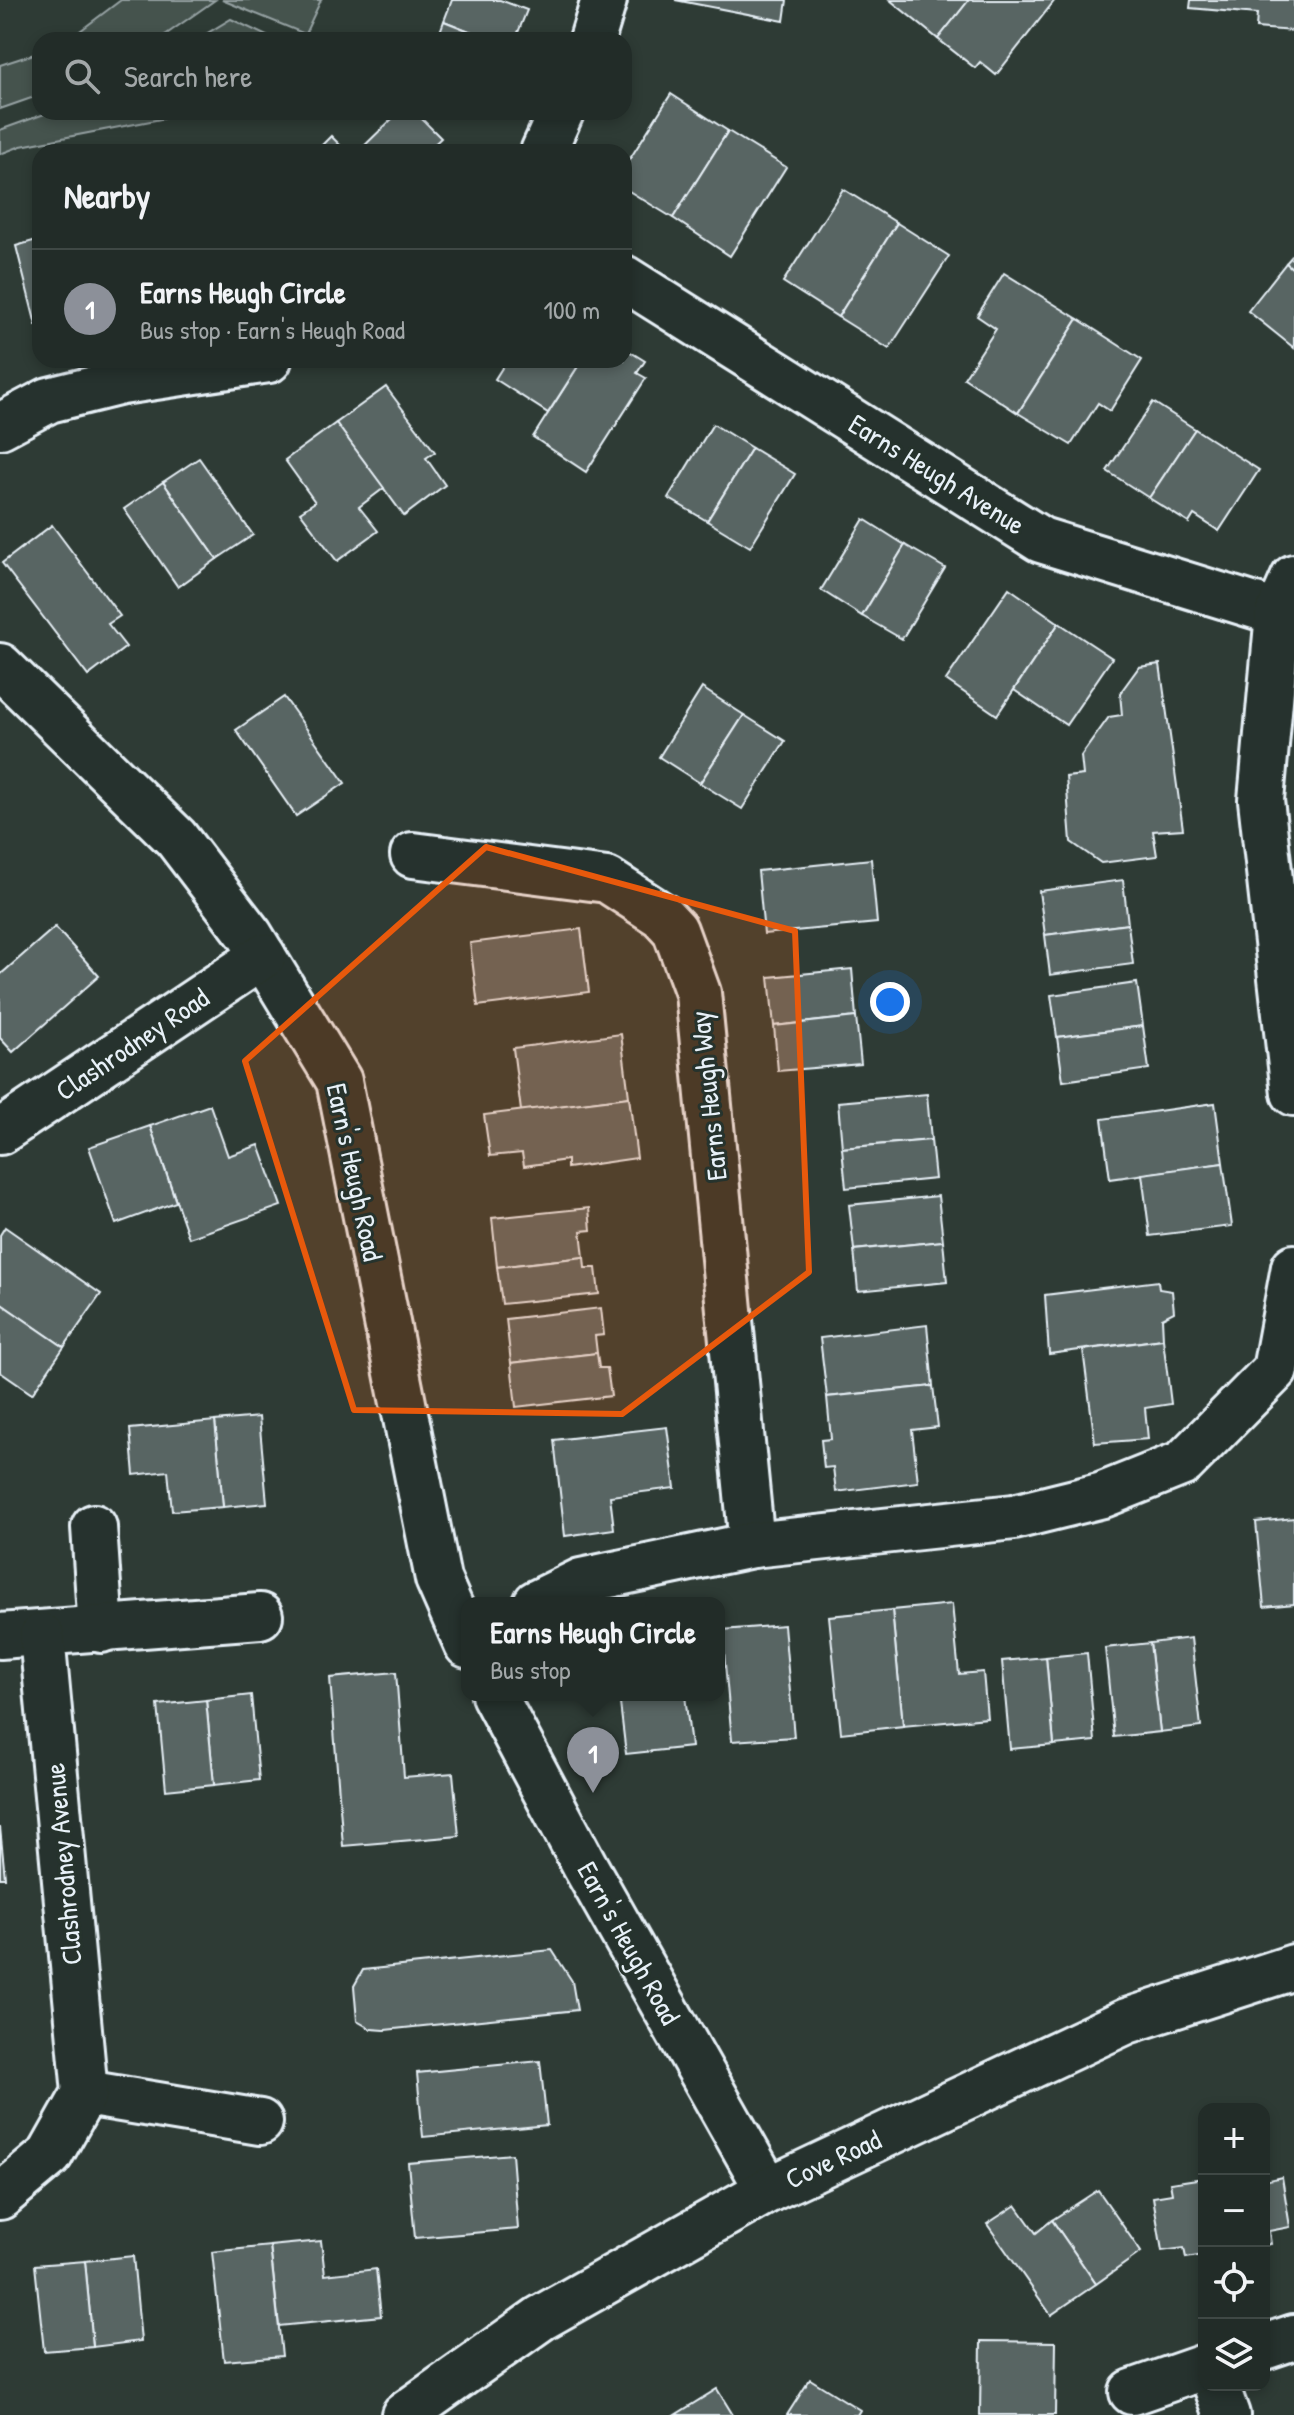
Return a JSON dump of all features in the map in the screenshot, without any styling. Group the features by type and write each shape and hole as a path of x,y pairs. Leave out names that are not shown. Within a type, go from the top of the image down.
{"street":[{"path":"594,32 604,0"},
{"path":"547,144 557,120"},
{"name":"Earns Heugh Avenue","path":"632,283 1041,540 1286,595"},
{"path":"0,426 49,400 93,389 220,368"},
{"path":"1286,595 1261,800 1294,1093"},
{"name":"Earn's Heugh Road","path":"0,666 176,838 263,956 339,1081 438,1579 461,1630"},
{"name":"Earns Heugh Way","path":"413,855 607,880 661,915 675,930 698,993 752,1545"},
{"name":"Clashrodney Road","path":"0,1132 263,956"},
{"path":"548,1597 581,1581 752,1545 1014,1517 1103,1495 1183,1463 1284,1375 1294,1267"},
{"path":"94,1527 101,1630"},
{"path":"21,1636 260,1616"},
{"name":"Clashrodney Avenue","path":"21,1636 85,2093"},
{"name":"Earn's Heugh Road","path":"497,1701 585,1866 768,2190"},
{"name":"Cove Road","path":"404,2415 541,2318 768,2190 1127,2021 1294,1967"},
{"path":"0,2197 50,2155 85,2093 260,2122"},
{"path":"1270,2345 1294,2337"},
{"path":"1132,2392 1198,2369"},
{"path":"1218,2391 1227,2415"}],"highlighted area":[{"path":"486,847 795,931 809,1272 622,1414 354,1410 245,1061"}],"shaded area":[{"path":"121,0 215,0 169,32 79,32"},
{"path":"222,0 321,0 306,32"},
{"path":"231,19 258,32 209,32"},
{"path":"32,55 32,98 0,109 0,65"},
{"path":"32,118 156,120 21,146 0,154 0,130"}],"building":[{"path":"452,0 500,0 527,10 518,32 472,32 444,21"},
{"path":"675,0 787,0 784,21"},
{"path":"890,0 969,0 938,39"},
{"path":"969,0 1055,0 996,75 980,62 975,68 938,39"},
{"path":"1191,0 1294,0 1294,31 1256,28 1257,14 1190,8"},
{"path":"444,21 472,32 440,32"},
{"path":"671,94 728,131 673,218 632,193 632,155"},
{"path":"391,120 423,120 441,138 435,144 366,144"},
{"path":"728,131 786,167 730,256 673,218"},
{"path":"331,136 339,144 323,144"},
{"path":"843,189 897,223 838,317 783,282"},
{"path":"897,223 949,256 889,349 838,317"},
{"path":"32,241 32,309 16,246"},
{"path":"1294,254 1294,270 1286,263"},
{"path":"1286,263 1294,270 1294,348 1248,311"},
{"path":"1004,273 1078,319 1018,413 964,378 996,329 977,316"},
{"path":"1078,319 1142,360 1110,411 1098,403 1071,445 1018,413"},
{"path":"632,353 645,361 637,373 646,378 586,472 533,437 577,368 632,368"},
{"path":"502,368 577,368 548,413 495,379"},
{"path":"386,387 435,452 426,458 445,485 404,516 336,423"},
{"path":"1153,402 1195,429 1149,498 1107,471"},
{"path":"336,423 384,488 359,507 378,531 337,561 300,512 315,502 285,460"},
{"path":"713,424 752,448 707,521 668,498"},
{"path":"1195,429 1259,470 1219,531 1194,515 1189,523 1149,498"},
{"path":"752,448 795,474 750,547 707,521"},
{"path":"199,458 253,535 217,559 163,482"},
{"path":"163,482 217,559 178,587 124,509"},
{"path":"864,519 905,545 862,616 821,590"},
{"path":"52,525 120,616 108,624 126,647 88,676 2,563"},
{"path":"905,545 945,568 902,639 862,616"},
{"path":"1009,588 1059,623 997,715 946,680"},
{"path":"1059,623 1112,658 1066,725 1014,690"},
{"path":"1160,664 1183,829 1153,831 1157,856 1101,863 1071,842 1066,777 1083,775 1081,756 1109,717 1122,715 1120,693 1139,667"},
{"path":"702,688 744,715 700,783 659,757"},
{"path":"284,697 345,783 296,816 236,730"},
{"path":"744,715 785,741 742,809 700,783"},
{"path":"871,859 877,923 764,934 758,871"},
{"path":"1123,880 1128,924 1045,935 1039,891"},
{"path":"1128,924 1133,964 1050,975 1045,935"},
{"path":"55,927 99,976 13,1052 0,1038 0,975"},
{"path":"581,929 589,992 478,1006 470,943"},
{"path":"852,969 856,1017 774,1026 769,977"},
{"path":"1137,983 1143,1026 1057,1037 1051,995"},
{"path":"856,1017 861,1064 778,1071 774,1026"},
{"path":"1143,1026 1149,1069 1063,1081 1057,1037"},
{"path":"621,1034 629,1097 521,1111 513,1048"},
{"path":"927,1094 931,1140 842,1148 838,1102"},
{"path":"629,1097 637,1158 567,1168 567,1160 524,1166 522,1153 490,1156 484,1115"},
{"path":"1215,1103 1223,1163 1110,1179 1102,1119"},
{"path":"210,1105 228,1156 259,1145 281,1206 189,1238 150,1126"},
{"path":"150,1126 176,1202 116,1224 89,1147"},
{"path":"931,1140 935,1179 846,1188 842,1148"},
{"path":"1223,1163 1232,1226 1150,1236 1142,1174"},
{"path":"938,1196 943,1241 854,1250 849,1205"},
{"path":"589,1208 591,1230 581,1231 584,1257 497,1267 492,1218"},
{"path":"5,1227 101,1294 64,1347 0,1303 0,1235"},
{"path":"943,1241 947,1282 858,1291 854,1250"},
{"path":"584,1257 585,1268 596,1268 599,1294 502,1304 497,1267"},
{"path":"1158,1281 1159,1289 1172,1291 1174,1312 1162,1318 1163,1339 1049,1354 1045,1295"},
{"path":"0,1303 64,1347 32,1394 0,1372"},
{"path":"601,1308 604,1335 595,1336 597,1353 511,1363 506,1319"},
{"path":"927,1325 933,1386 827,1397 820,1338"},
{"path":"1163,1339 1171,1404 1145,1408 1148,1439 1095,1443 1083,1350"},
{"path":"597,1353 599,1368 607,1368 611,1396 516,1407 511,1363"},
{"path":"933,1386 938,1427 912,1430 918,1482 836,1492 833,1467 824,1468 821,1440 831,1439 827,1397"},
{"path":"259,1417 267,1503 223,1507 215,1421"},
{"path":"215,1421 223,1507 172,1511 168,1471 134,1475 130,1429"},
{"path":"667,1427 675,1488 610,1496 614,1529 565,1536 554,1440"},
{"path":"1294,1518 1294,1604 1264,1607 1256,1522"},
{"path":"952,1604 959,1674 983,1672 987,1718 903,1726 892,1610"},
{"path":"892,1610 903,1726 841,1733 829,1616"},
{"path":"784,1625 794,1737 732,1741 725,1630"},
{"path":"1191,1638 1201,1727 1160,1732 1150,1643"},
{"path":"1150,1643 1160,1732 1114,1737 1105,1648"},
{"path":"1087,1653 1095,1741 1054,1745 1046,1657"},
{"path":"1046,1657 1054,1745 1010,1749 1002,1661"},
{"path":"396,1672 404,1777 453,1773 459,1836 343,1846 330,1678"},
{"path":"251,1695 259,1780 214,1785 206,1700"},
{"path":"206,1700 214,1785 166,1790 158,1705"},
{"path":"620,1701 686,1701 691,1747 626,1754"},
{"path":"0,1827 5,1878 0,1878"},
{"path":"552,1950 572,1981 577,2010 385,2030 371,2029 357,2021 354,1986 363,1970"},
{"path":"540,2061 547,2125 423,2137 417,2073"},
{"path":"512,2154 518,2229 415,2238 408,2163"},
{"path":"1282,2177 1290,2227 1270,2231 1270,2180"},
{"path":"1198,2179 1198,2256 1186,2258 1184,2248 1162,2251 1153,2197 1172,2194 1170,2183"},
{"path":"1098,2190 1141,2252 1096,2284 1052,2220"},
{"path":"1016,2205 1036,2233 1052,2220 1096,2284 1051,2315 987,2224"},
{"path":"321,2241 325,2275 376,2269 381,2316 279,2326 270,2246"},
{"path":"270,2246 282,2356 224,2361 212,2252"},
{"path":"133,2256 141,2341 93,2347 85,2261"},
{"path":"85,2261 93,2347 44,2351 35,2265"},
{"path":"981,2341 1056,2342 1055,2415 980,2415"},
{"path":"810,2379 860,2410 857,2415 787,2415"},
{"path":"717,2389 733,2415 675,2415"}],"place":[{"name":"Earns Heugh Circle","path":"593,1793"}]}
